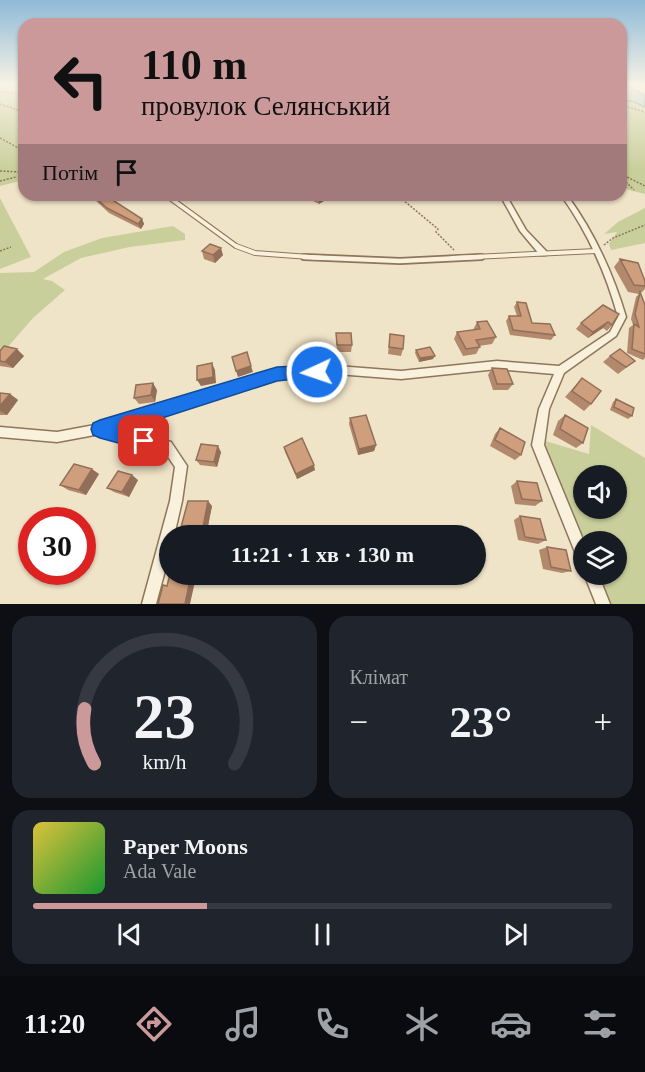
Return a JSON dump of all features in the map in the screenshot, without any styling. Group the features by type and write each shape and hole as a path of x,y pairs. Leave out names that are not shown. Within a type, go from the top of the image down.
{"street":[{"path":"506,201 522,231 543,253"},
{"path":"567,201 614,286 622,317 613,334 560,370 544,409 538,445 573,531"},
{"path":"0,432 57,437 100,429 277,374 337,370 401,375 497,365 560,370"},
{"path":"100,429 167,446 181,466 176,501 149,604"},
{"path":"595,585 603,604"}],"lane":[{"path":"174,201 236,246 255,253 331,259 400,261 596,251"}],"path":[{"path":"0,138 18,148"},
{"path":"0,171 18,172"},
{"path":"0,181 16,177"},
{"path":"627,177 645,186"},
{"path":"627,183 634,190"},
{"path":"405,201 431,222 438,229 436,232 463,258"},
{"path":"596,251 613,238 645,226"},
{"path":"0,251 11,248"}],"green space":[{"path":"0,113 18,113 18,182 0,186"},
{"path":"627,113 645,113 645,194 627,190"},
{"path":"0,198 31,257 0,269"},
{"path":"645,208 645,243 611,250 609,244 617,232 604,234 618,222"},
{"path":"173,226 185,234 185,240 130,247 81,258 43,279 52,281 65,290 33,318 0,356 0,273 34,272 64,252 102,238"},
{"path":"591,425 645,458 645,604 603,604 595,585 627,585 627,531 579,531 541,453 542,440 589,454"}],"building":[{"path":"99,201 114,201 142,219 138,224 107,208"},
{"path":"210,244 221,248 213,255 202,251"},
{"path":"620,259 638,263 645,286 634,285"},
{"path":"640,292 645,305 645,354 632,349 634,324 639,327 635,314"},
{"path":"517,302 526,303 532,323 550,324 555,335 513,330 509,316 521,316"},
{"path":"603,305 619,314 612,325 608,322 593,332 581,323"},
{"path":"487,321 496,337 476,340 480,347 466,349 457,332 480,329 477,322"},
{"path":"336,333 351,333 352,345 337,345"},
{"path":"390,334 404,336 403,349 389,347"},
{"path":"4,346 17,349 5,362 0,361 0,351"},
{"path":"430,347 435,356 420,358 416,350"},
{"path":"620,349 635,361 626,367 610,356"},
{"path":"247,352 251,366 236,371 232,357"},
{"path":"212,363 213,377 197,380 197,366"},
{"path":"492,368 507,369 513,384 497,384"},
{"path":"582,378 601,391 591,404 572,391"},
{"path":"153,383 151,395 134,398 136,385"},
{"path":"0,393 10,394 0,406"},
{"path":"616,399 634,408 632,416 614,407"},
{"path":"366,415 376,445 359,449 350,418"},
{"path":"565,415 588,428 583,443 560,429"},
{"path":"500,428 525,442 521,455 495,440"},
{"path":"302,438 314,465 296,474 284,447"},
{"path":"201,444 218,446 214,462 196,460"},
{"path":"74,464 92,469 79,490 60,485"},
{"path":"118,471 132,475 122,492 107,488"},
{"path":"517,481 537,483 542,501 522,499"},
{"path":"188,501 208,501 203,525 182,525"},
{"path":"520,516 540,519 546,540 525,537"},
{"path":"547,547 566,550 571,571 551,567"},
{"path":"163,585 189,585 185,604 158,604"}],"route":[{"path":"144,441 100,429 277,374 317,372"}]}
